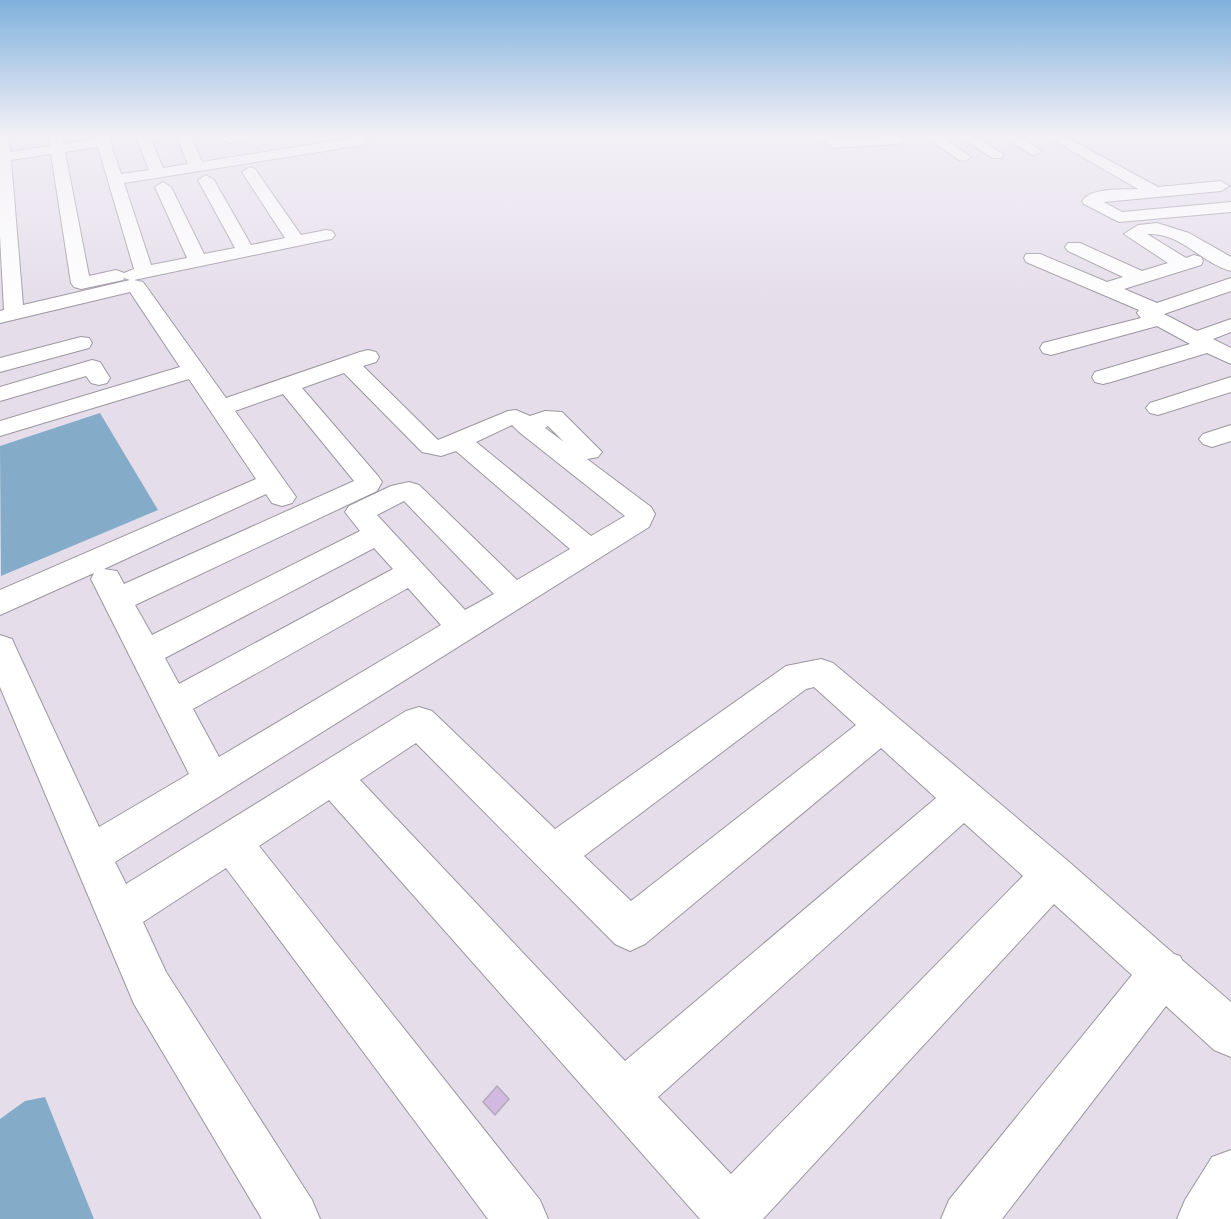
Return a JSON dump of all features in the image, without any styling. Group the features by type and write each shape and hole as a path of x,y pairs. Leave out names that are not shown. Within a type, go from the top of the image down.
{"street":[{"path":"4,192 7,312 198,261 326,235"},
{"path":"34,329 68,320 77,294 63,192"},
{"path":"0,603 277,490 222,408 193,370 137,277 118,192"},
{"path":"166,192 198,261"},
{"path":"213,192 246,251"},
{"path":"264,192 296,241"},
{"path":"1155,192 1094,198 1090,201 1119,217 1231,207"},
{"path":"1182,264 1137,239 1133,234 1136,231 1171,230 1231,265"},
{"path":"1098,242 1145,275"},
{"path":"1074,247 1145,275"},
{"path":"1111,291 1111,287 1212,255"},
{"path":"1033,258 1111,291 1231,357"},
{"path":"1051,348 1156,315 1231,284"},
{"path":"1103,377 1202,342 1231,325"},
{"path":"0,365 76,335 95,373 0,394"},
{"path":"90,855 211,779 639,520 641,514 516,417 508,418 441,448 431,447 421,439 359,361 222,408"},
{"path":"0,429 193,370"},
{"path":"1158,408 1231,384"},
{"path":"288,386 369,482 364,488 361,514 462,628"},
{"path":"458,440 590,550"},
{"path":"144,653 361,514 401,492 409,491 515,596"},
{"path":"211,779 111,590 361,514"},
{"path":"172,704 412,572"},
{"path":"0,648 150,988 293,1219"},
{"path":"553,854 798,676 821,673 1231,1033"},
{"path":"117,914 419,722 630,928 882,726"},
{"path":"333,777 733,1216 1053,875"},
{"path":"623,1095 964,798"},
{"path":"231,842 521,1219"},
{"path":"968,1219 1164,972"},
{"path":"1204,1219 1231,1176"}],"water":[{"path":"100,413 158,510 1,576 0,446"},
{"path":"45,1097 94,1219 0,1219 0,1119 25,1101"}],"building":[{"path":"497,1086 509,1099 495,1115 483,1102"}]}
